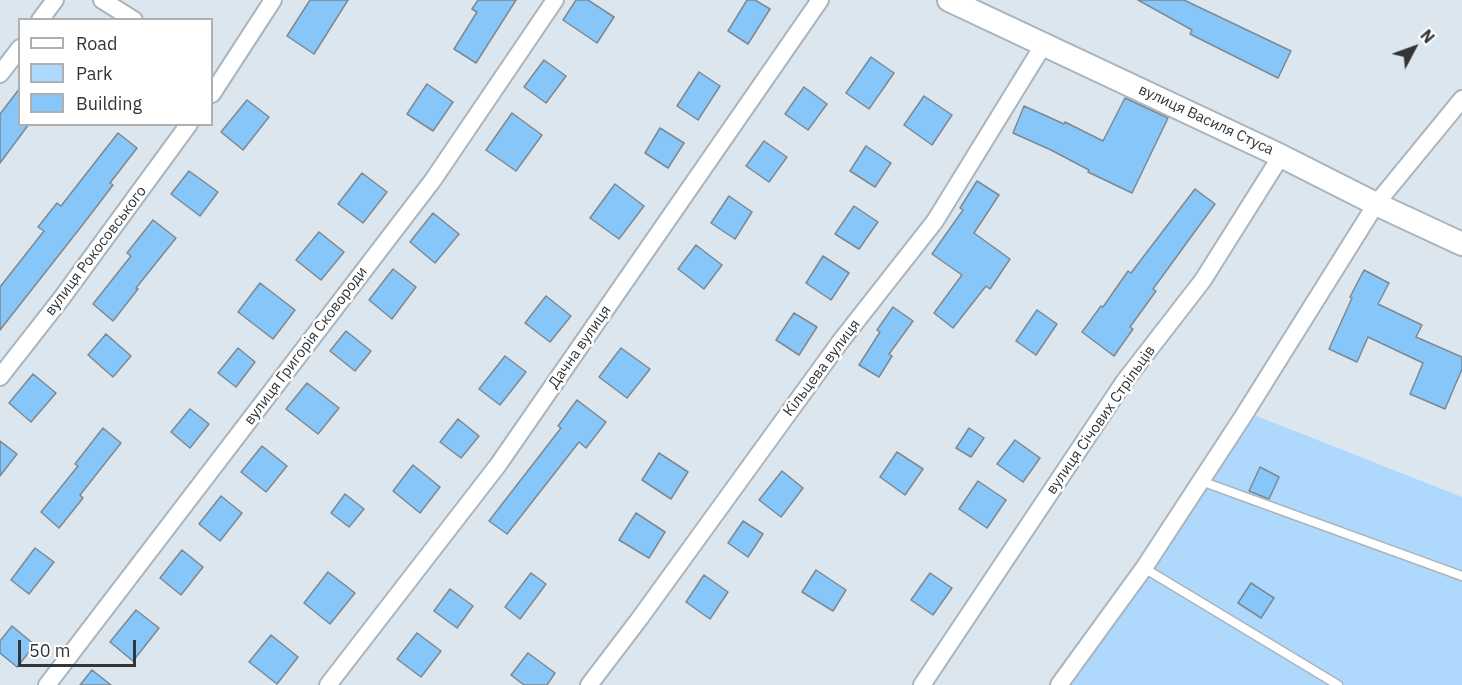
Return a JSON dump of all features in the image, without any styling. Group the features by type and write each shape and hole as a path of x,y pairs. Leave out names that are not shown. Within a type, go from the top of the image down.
{"street":[{"path":"42,18 55,0"},
{"path":"102,0 131,18"},
{"path":"213,91 219,70 273,0"},
{"name":"вулиця Григорія Сковороди","path":"47,685 434,180 555,0"},
{"name":"Дачна вулиця","path":"328,685 498,465 820,0"},
{"name":"вулиця Василя Стуса","path":"949,0 1462,244"},
{"name":"Кільцева вулиця","path":"588,685 640,618 840,342 935,221 1044,44"},
{"path":"0,74 18,51"},
{"path":"1060,685 1144,568 1244,415 1376,204 1462,99"},
{"name":"вулиця Рокосовського","path":"0,377 61,299 188,126"},
{"name":"вулиця Січових Стрільців","path":"922,685 1124,382 1203,280 1281,156"}],"lane":[{"path":"1200,480 1462,576"},
{"path":"1144,568 1338,685"}],"green space":[{"path":"1254,415 1462,497 1462,685 1060,685"}],"building":[{"path":"310,0 348,0 314,54 287,36"},
{"path":"478,0 516,0 476,63 454,49 477,12 472,9"},
{"path":"576,0 588,0 614,17 597,43 563,20"},
{"path":"747,0 755,0 770,9 748,44 728,31"},
{"path":"1138,0 1184,0 1291,51 1278,78 1190,34 1192,30"},
{"path":"871,57 894,73 869,109 846,93"},
{"path":"544,60 566,76 546,103 524,87"},
{"path":"699,72 720,86 698,120 677,106"},
{"path":"427,84 453,102 433,131 407,114"},
{"path":"804,87 827,104 808,130 785,114"},
{"path":"18,91 18,126 28,126 0,163 0,114"},
{"path":"924,96 952,115 932,145 904,125"},
{"path":"1125,98 1168,118 1132,193 1088,172 1089,170 1051,150 1013,133 1024,106 1064,124 1065,122 1103,141"},
{"path":"247,100 269,117 243,150 221,132"},
{"path":"512,113 542,135 516,171 486,150"},
{"path":"660,128 684,143 668,168 645,153"},
{"path":"118,133 137,148 110,183 113,185 0,330 0,287 44,231 38,227 57,203 61,206"},
{"path":"764,141 787,157 769,182 746,166"},
{"path":"866,146 891,163 875,187 850,171"},
{"path":"189,171 218,192 200,216 171,194"},
{"path":"362,173 387,192 363,223 338,204"},
{"path":"977,181 999,195 974,233 1010,259 990,289 986,286 953,328 934,313 962,275 932,254 963,210 960,208"},
{"path":"615,184 644,206 619,239 590,218"},
{"path":"1195,189 1215,204 1153,289 1156,291 1130,327 1133,329 1114,356 1082,332 1128,271 1131,273"},
{"path":"729,196 752,212 735,239 711,223"},
{"path":"854,206 878,222 859,249 835,234"},
{"path":"433,213 459,234 435,263 410,242"},
{"path":"153,220 176,238 113,321 93,304 131,256 127,253"},
{"path":"319,232 344,252 321,280 296,260"},
{"path":"696,245 722,265 704,289 678,269"},
{"path":"823,256 849,273 831,300 806,283"},
{"path":"393,269 416,287 392,319 369,300"},
{"path":"1364,270 1389,283 1378,304 1422,325 1416,337 1462,357 1462,369 1445,409 1410,394 1423,363 1368,337 1357,362 1329,349 1352,298 1350,297"},
{"path":"260,283 295,310 273,339 238,312"},
{"path":"546,296 571,316 550,342 525,323"},
{"path":"893,307 913,321 889,354 892,356 879,377 859,365 880,332 877,330"},
{"path":"1037,310 1057,324 1036,355 1016,341"},
{"path":"794,313 817,327 799,355 776,340"},
{"path":"346,331 371,351 355,371 330,351"},
{"path":"106,334 131,356 113,377 88,355"},
{"path":"238,348 255,362 236,387 218,373"},
{"path":"621,348 650,369 627,398 599,377"},
{"path":"505,356 526,372 500,405 479,389"},
{"path":"33,374 56,393 31,422 9,403"},
{"path":"307,383 339,408 318,434 286,409"},
{"path":"577,400 606,422 586,448 579,442 507,534 489,521 561,428 558,426"},
{"path":"190,409 209,424 190,448 171,432"},
{"path":"458,419 479,436 461,458 440,442"},
{"path":"103,428 121,443 80,495 83,498 59,528 41,512 78,466 75,464"},
{"path":"969,428 984,438 971,457 956,448"},
{"path":"1015,440 1040,458 1023,482 997,464"},
{"path":"0,441 17,454 0,476"},
{"path":"262,446 287,466 266,492 241,472"},
{"path":"897,452 923,469 905,495 880,477"},
{"path":"659,453 688,472 671,499 642,480"},
{"path":"413,465 440,487 420,513 393,491"},
{"path":"1260,467 1279,477 1269,499 1249,491"},
{"path":"782,471 803,488 781,517 759,500"},
{"path":"978,481 1006,500 987,528 959,509"},
{"path":"345,494 364,509 349,527 331,513"},
{"path":"221,496 242,513 220,541 199,524"},
{"path":"636,513 665,532 649,558 619,540"},
{"path":"743,521 763,534 748,557 728,543"},
{"path":"35,548 54,562 29,594 11,580"},
{"path":"182,550 203,567 181,595 160,578"},
{"path":"816,570 846,590 833,611 802,592"},
{"path":"328,572 355,593 330,624 304,603"},
{"path":"531,573 546,584 520,619 505,607"},
{"path":"930,573 952,588 933,615 911,600"},
{"path":"704,575 728,592 710,619 686,602"},
{"path":"1251,583 1274,598 1261,618 1238,603"},
{"path":"450,589 473,606 457,628 434,611"},
{"path":"136,610 159,628 133,661 110,642"},
{"path":"12,626 35,645 17,667 0,653 0,641"},
{"path":"417,633 441,651 421,677 397,659"},
{"path":"271,635 298,657 277,684 249,662"},
{"path":"528,653 555,673 547,685 524,685 511,675"},
{"path":"92,670 111,685 80,685"}]}
